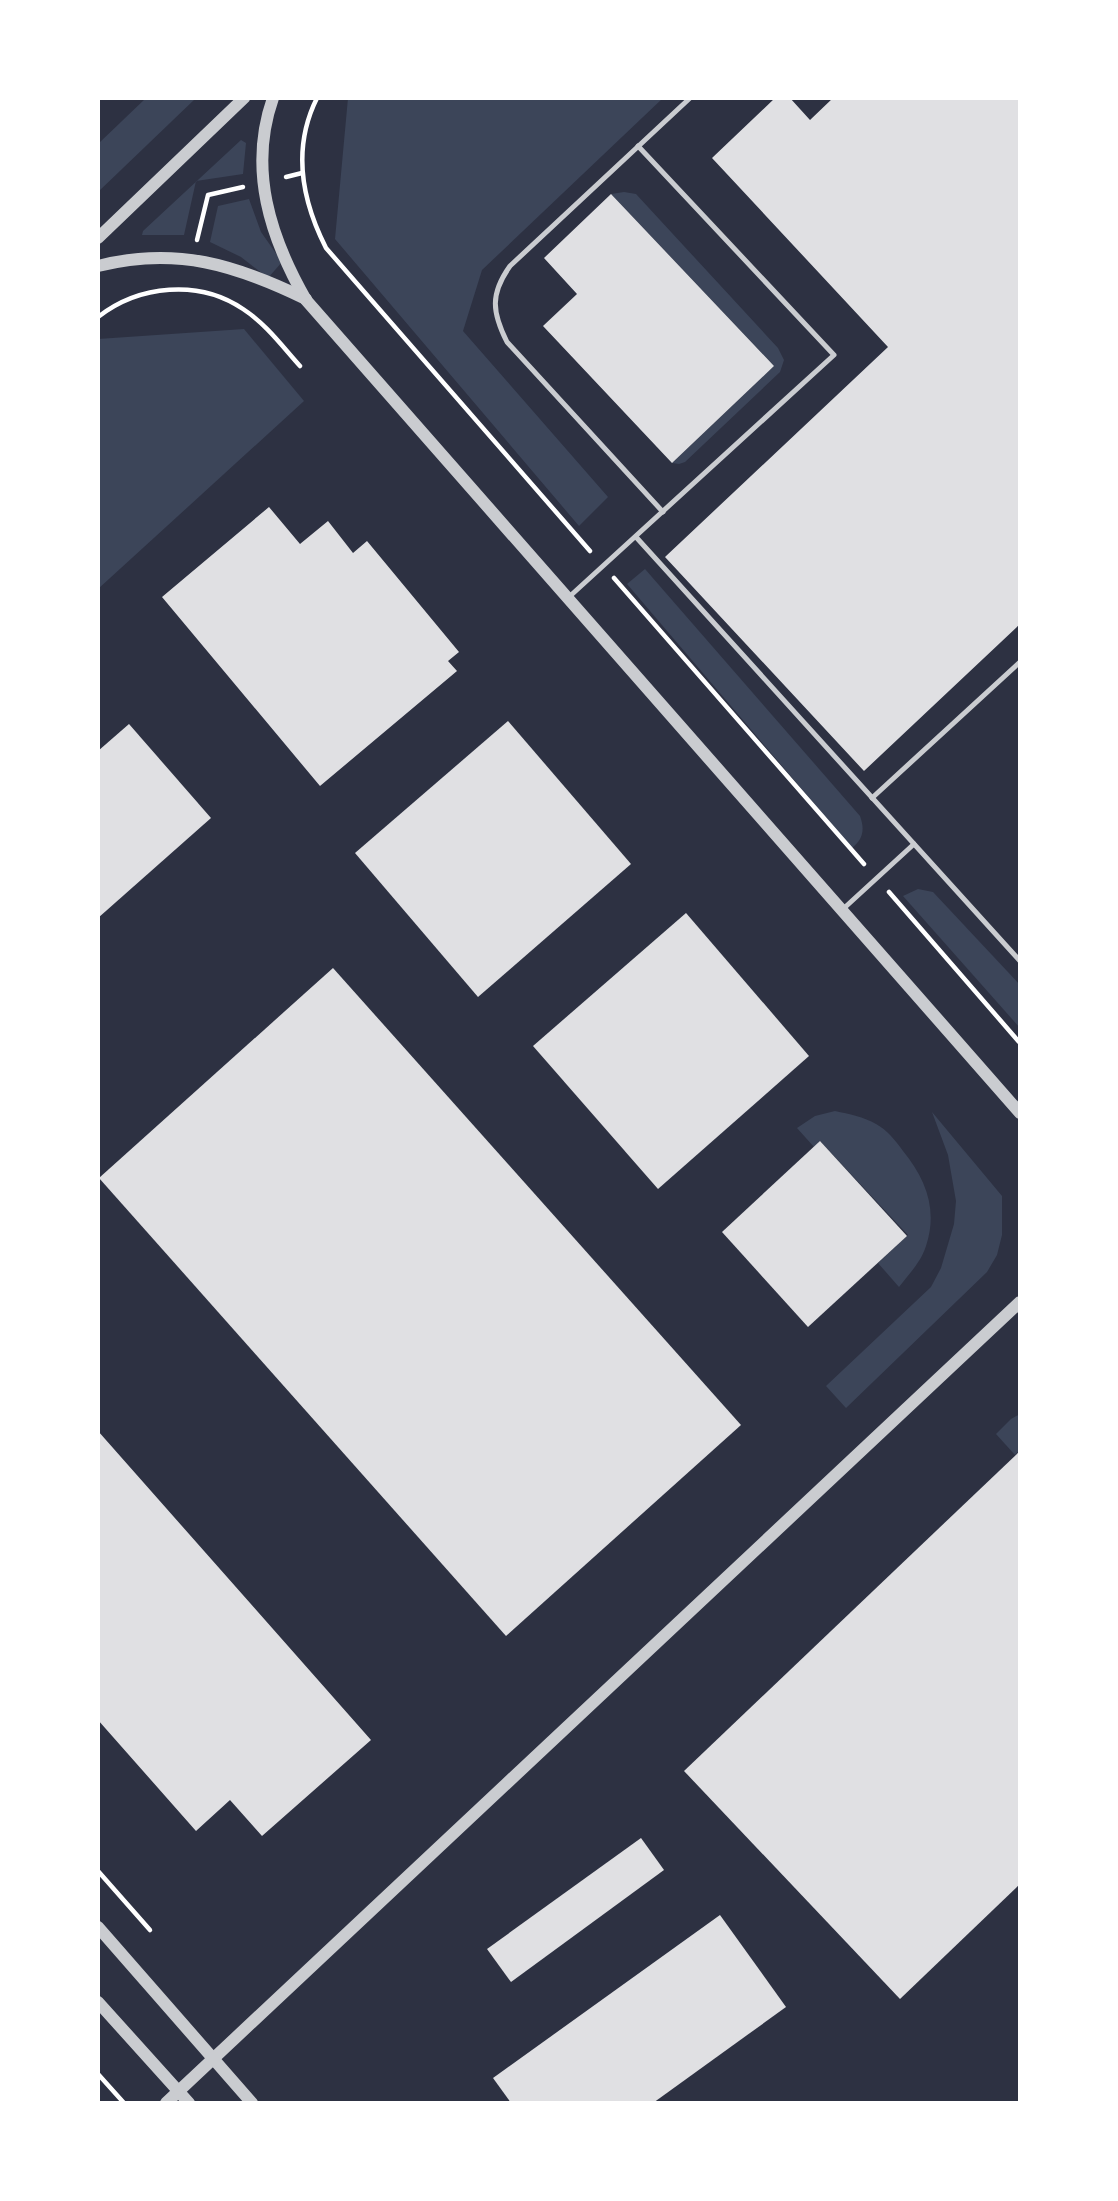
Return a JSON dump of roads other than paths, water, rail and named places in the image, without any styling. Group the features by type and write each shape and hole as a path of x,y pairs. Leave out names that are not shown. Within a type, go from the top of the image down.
{"street":[{"path":"98,238 244,98"},
{"path":"273,98 266,117 262,182 268,215 278,245 306,300 1020,1113"},
{"path":"98,266 154,256 192,258 249,274 306,300"},
{"path":"166,2103 1020,1302"},
{"path":"98,1927 252,2103"},
{"path":"98,2002 189,2103"}],"lane":[{"path":"663,512 508,342 498,324 495,303 498,283 510,266 690,98"},
{"path":"569,598 834,355 638,146"},
{"path":"636,537 1020,961"},
{"path":"872,798 1020,662"},
{"path":"842,910 914,844"}]}
